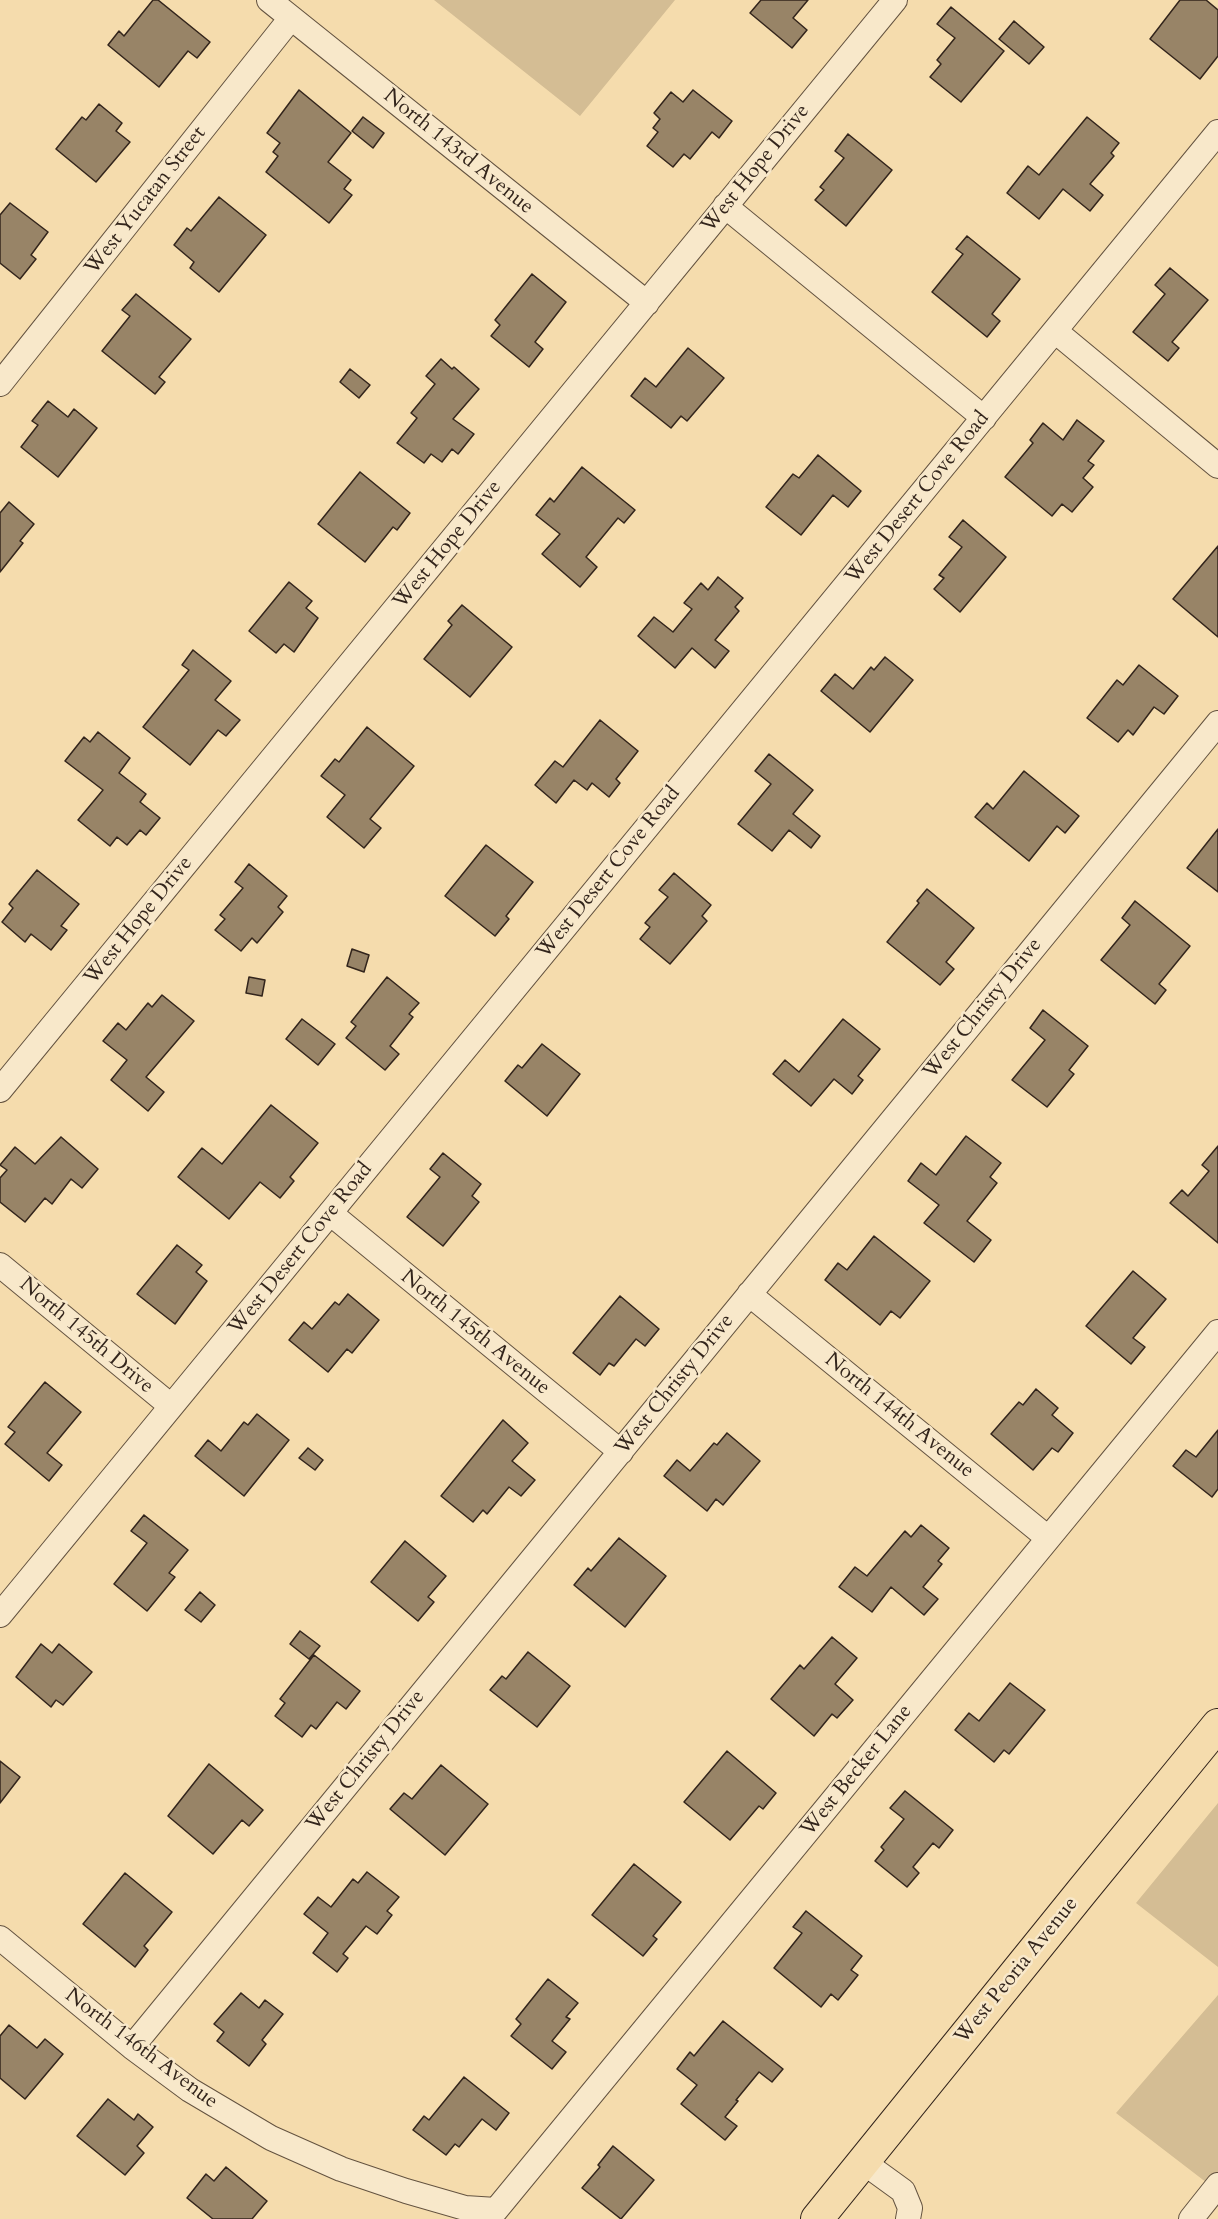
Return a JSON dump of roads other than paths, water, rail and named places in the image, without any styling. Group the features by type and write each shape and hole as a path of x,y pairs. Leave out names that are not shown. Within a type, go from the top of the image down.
{"main road":[{"name":"West Peoria Avenue","path":"817,2219 1218,1725"}],"street":[{"name":"North 143rd Avenue","path":"269,0 647,303"},
{"name":"West Hope Drive","path":"0,1090 895,0"},
{"name":"West Yucatan Street","path":"0,384 291,18"},
{"name":"West Desert Cove Road","path":"0,1615 1218,132"},
{"path":"725,206 984,418"},
{"path":"1055,331 1218,466"},
{"name":"West Christy Drive","path":"132,2047 1218,723"},
{"name":"North 145th Avenue","path":"330,1213 621,1452"},
{"name":"North 145th Drive","path":"0,1265 171,1406"},
{"name":"North 144th Avenue","path":"749,1294 1048,1538"},
{"name":"West Becker Lane","path":"496,2210 1218,1332"},
{"name":"North 146th Avenue","path":"0,1938 132,2047 190,2090 271,2138 341,2169 406,2191 465,2208 496,2210"},
{"path":"863,2162 903,2191 910,2208 908,2219"},
{"path":"1191,2219 1218,2184"}]}
